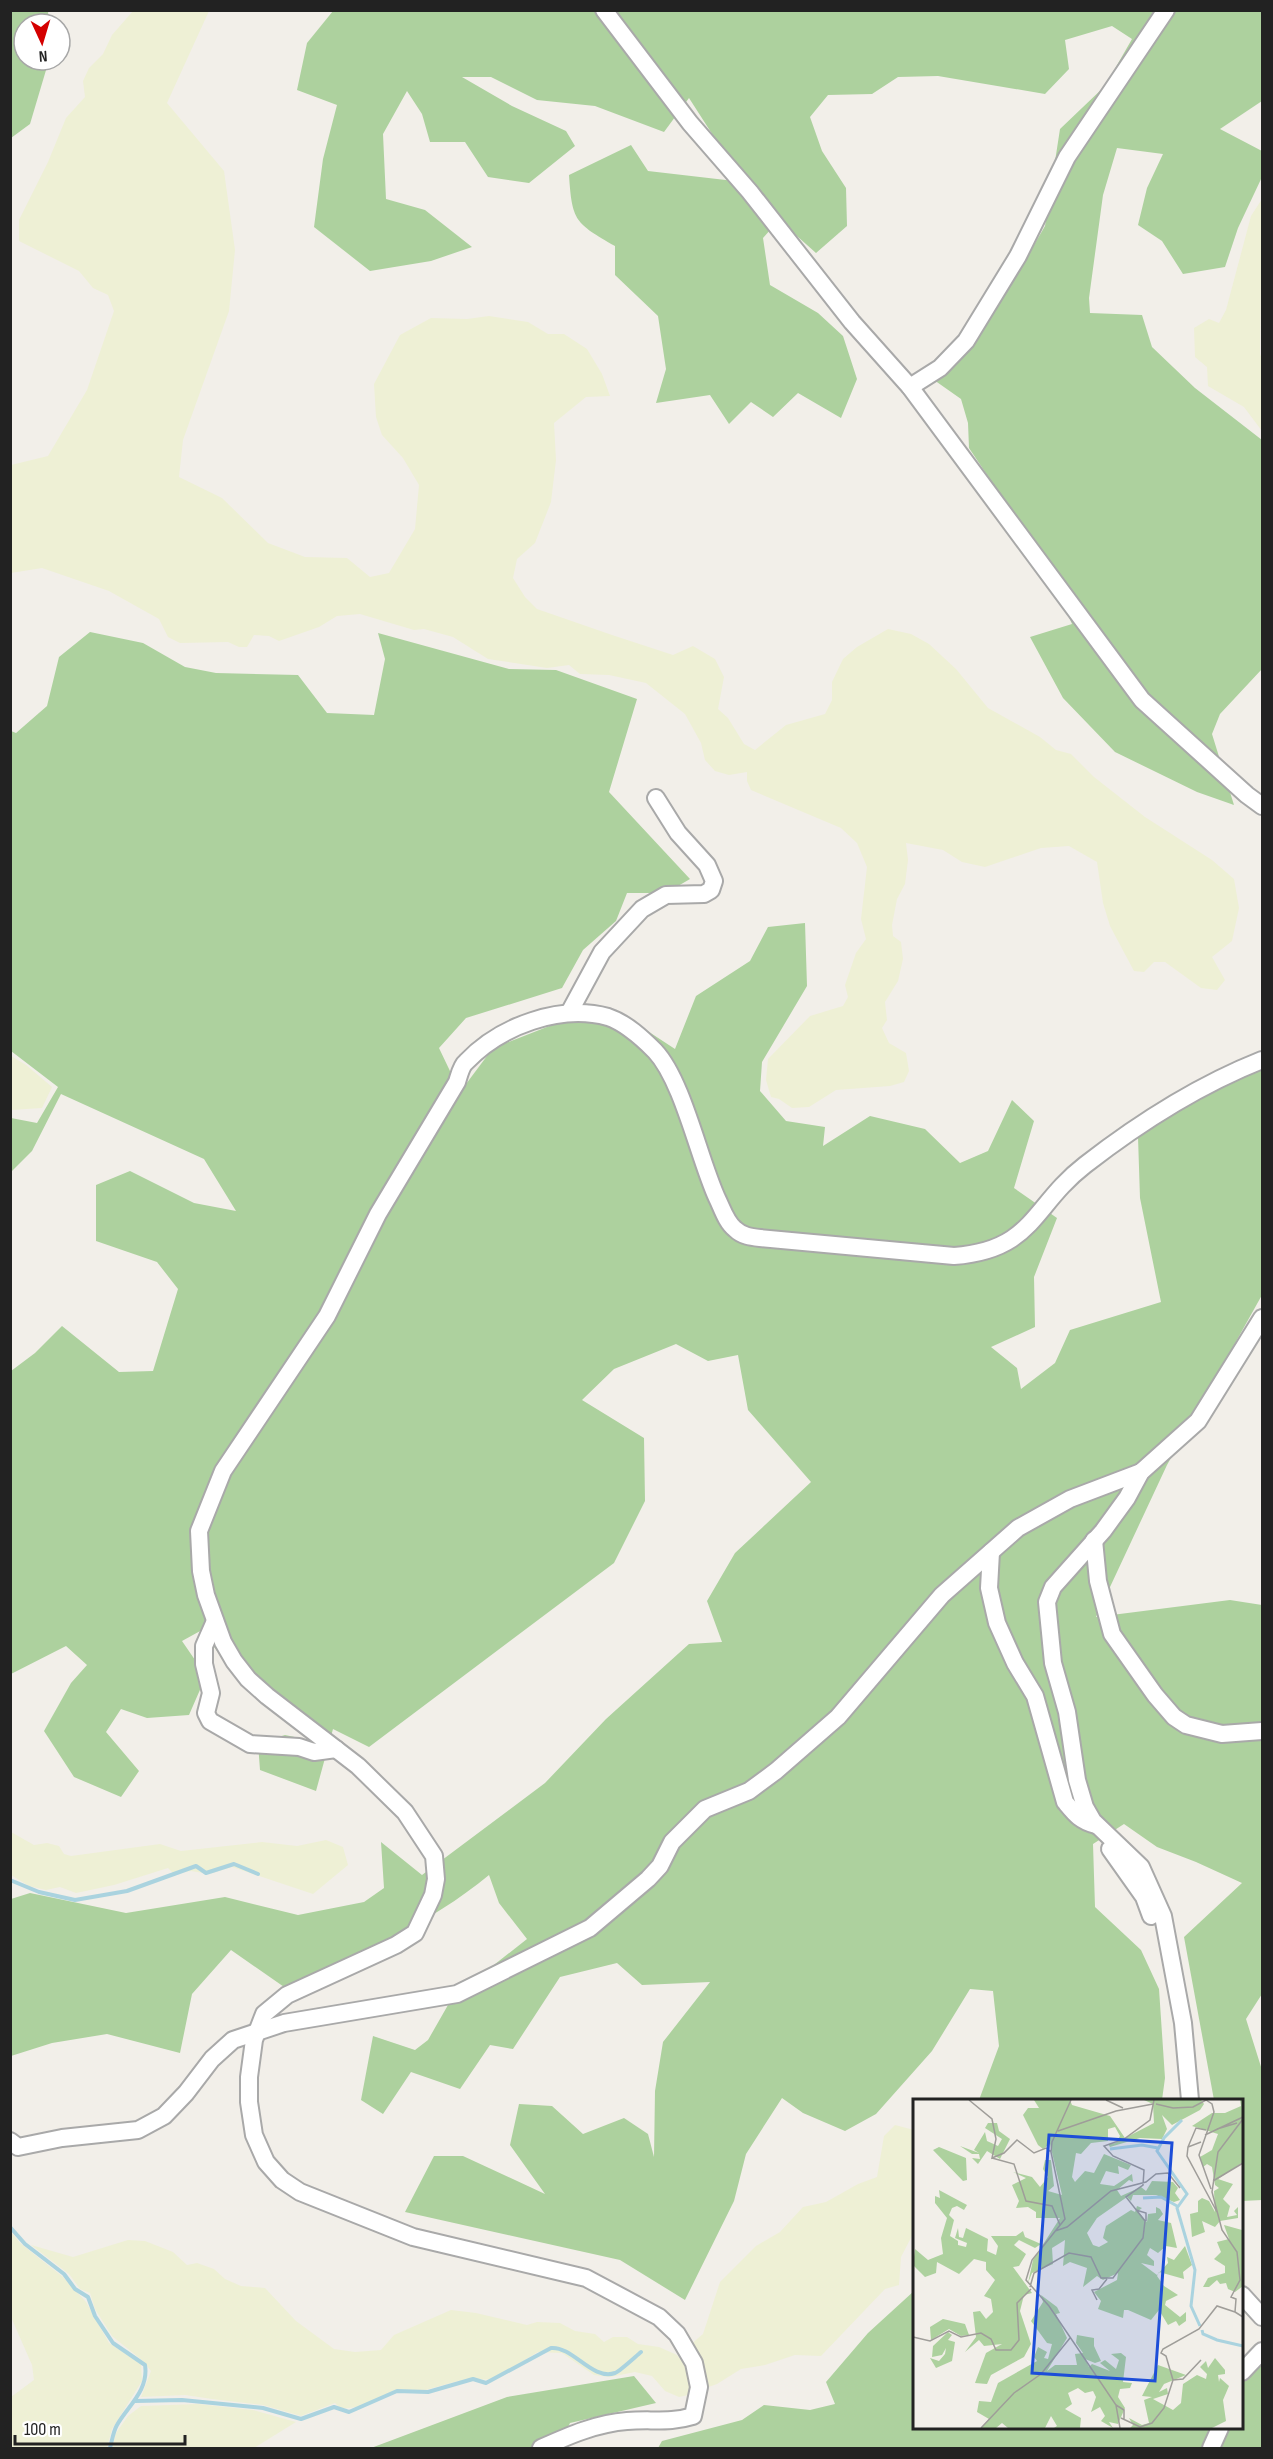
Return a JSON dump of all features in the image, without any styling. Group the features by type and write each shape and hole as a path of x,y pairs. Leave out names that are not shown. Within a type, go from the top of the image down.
{"street":[{"path":"604,10 690,123 750,192 852,322 910,387 1142,700 1247,795 1263,806"},
{"path":"910,387 940,368 966,341 1018,256 1067,157 1166,10"},
{"path":"569,1013 602,952 642,909 666,895 704,894 711,890 714,881 707,866 678,833 656,798"},
{"path":"541,2448 577,2433 612,2423 680,2420 693,2416 698,2398 697,2375 694,2363 677,2334 639,2305 586,2277 413,2237 292,2187 266,2162 254,2135 249,2102 249,2077 254,2040 264,2014 287,1995 396,1945 415,1933 433,1894 436,1879 434,1856 405,1812 358,1766 248,1679 234,1661 215,1621 201,1571 199,1531 223,1471 327,1316 378,1214 457,1082 465,1063 505,1033 526,1023 569,1013 609,1018 627,1025 656,1052 678,1094 708,1177 728,1221 735,1230 760,1238 922,1254 979,1254 1006,1243 1028,1227 1084,1165 1179,1100 1223,1076 1263,1060"},
{"path":"1091,1824 1077,1780 1067,1712 1053,1663 1047,1602 1058,1580 1127,1498 1141,1472 1198,1421 1263,1318"},
{"path":"10,2141 18,2147 62,2138 138,2130 164,2116 186,2093 212,2059 233,2040 260,2029 340,2012 457,1994 590,1928 648,1879 660,1866 672,1842 705,1809 749,1791 776,1771 838,1717 942,1595 1018,1528 1070,1499 1141,1472"},
{"path":"1094,1540 1098,1581 1112,1634 1155,1695 1174,1717 1186,1725 1222,1734 1263,1731"},
{"path":"991,1552 989,1588 997,1623 1015,1663 1035,1696 1065,1802 1140,1867 1151,1886 1163,1916 1183,2023 1190,2099"},
{"path":"215,1621 204,1646 204,1664 211,1693 206,1713 210,1720 250,1744 299,1747 314,1752 336,1749"},
{"path":"1243,2296 1263,2317"},
{"path":"1243,2371 1263,2351"},
{"path":"1211,2448 1219,2429"}],"green space":[{"path":"11,10 48,11 12,12 12,72 45,72 30,124 11,138"},
{"path":"133,11 209,11 167,103 224,171 235,250 229,311 183,440 179,477 222,498 268,543 305,557 347,558 370,577 389,573 415,529 419,485 403,458 382,435 376,417 374,384 400,335 431,318 467,319 489,316 528,322 548,334 564,334 587,349 602,374 610,396 586,397 554,423 556,460 551,502 535,543 517,559 513,578 525,597 537,609 673,655 693,646 715,659 724,677 718,709 728,718 744,744 755,750 786,725 825,714 832,700 832,682 843,659 857,647 888,629 911,634 929,644 956,669 988,708 1040,737 1056,750 1071,754 1094,777 1145,817 1212,860 1234,879 1239,908 1232,941 1212,957 1225,980 1217,990 1201,988 1165,962 1154,962 1144,972 1134,971 1110,926 1103,903 1097,862 1069,846 1041,848 985,867 962,862 943,850 906,843 908,860 905,884 897,899 892,925 893,936 901,942 903,959 898,981 885,1002 887,1020 882,1028 889,1043 906,1053 909,1071 904,1082 890,1086 836,1090 809,1107 792,1108 779,1099 771,1097 766,1080 768,1059 810,1016 843,1006 848,997 845,985 856,953 866,939 861,919 867,867 857,843 841,828 751,790 747,781 747,772 729,775 715,771 705,760 701,743 685,714 646,683 609,675 580,674 569,665 547,668 488,659 453,637 424,629 414,630 360,614 337,616 319,627 279,641 269,636 254,635 247,647 239,647 228,642 180,643 168,637 159,619 109,591 42,568 11,573 11,465 48,456 87,390 114,311 108,295 93,288 79,271 19,241 19,220 48,162 66,118 85,97 83,81 89,68 103,54 112,35"},
{"path":"333,11 1262,11 1262,101 1220,129 1262,151 1262,177 1238,228 1225,267 1183,274 1162,241 1138,225 1147,188 1163,154 1117,148 1103,195 1089,298 1090,313 1142,315 1152,347 1195,388 1262,440 1262,669 1220,714 1212,734 1234,805 1197,792 1115,752 1063,698 1030,637 1072,624 1044,560 969,448 968,423 961,399 934,380 996,293 1027,257 1045,226 1060,129 1105,86 1132,39 1112,26 1065,40 1069,69 1045,94 938,76 898,77 872,94 828,95 810,117 822,151 846,188 847,226 816,253 779,220 763,238 770,285 818,313 843,336 857,379 841,418 798,393 773,417 751,402 729,424 710,395 656,403 666,369 658,316 615,275 615,246 591,232 578,219 574,212 570,190 569,175 631,145 648,171 743,182 689,98 664,132 595,106 537,100 491,77 462,77 512,106 566,131 575,146 529,183 488,177 465,142 430,142 422,114 407,91 383,134 386,199 425,210 472,247 431,261 370,271 314,227 323,159 337,105 297,90 307,43"},
{"path":"1262,199 1260,354 1262,359 1262,431 1244,407 1208,386 1207,367 1195,357 1194,328 1209,319 1219,323 1226,310 1251,216"},
{"path":"90,632 143,643 185,667 216,673 298,675 327,713 374,715 385,659 378,633 509,669 556,670 637,699 609,792 690,879 666,893 627,893 616,921 583,950 562,988 466,1018 439,1048 460,1092 493,1048 552,1025 614,1009 675,1049 696,996 750,961 768,927 805,923 807,986 762,1062 760,1091 786,1121 825,1127 823,1146 870,1116 925,1129 960,1163 988,1151 1012,1100 1034,1121 1014,1188 1057,1218 1034,1277 1035,1327 991,1347 1017,1368 1021,1389 1055,1363 1070,1330 1161,1302 1140,1198 1138,1137 1232,1075 1262,1062 1262,1295 1167,1465 1096,1617 1230,1600 1262,1605 1262,1994 1246,2019 1262,2070 1262,2200 1243,2201 1243,2099 1214,2099 1184,1937 1242,1883 1157,1847 1124,1824 1093,1844 1095,1907 1141,1950 1159,1989 1165,2078 1162,2099 979,2099 999,2046 993,1991 970,1989 932,2051 876,2114 845,2131 803,2113 782,2098 746,2154 734,2201 685,2300 620,2260 405,2212 434,2156 463,2156 545,2194 510,2145 519,2104 552,2106 583,2134 624,2118 648,2134 654,2157 655,2091 663,2042 710,1982 642,1985 617,1963 560,1977 513,2049 490,2045 460,2089 411,2072 383,2114 361,2100 373,2036 415,2050 428,2040 452,1998 527,1939 499,1903 489,1875 466,1893 417,1924 287,1989 231,1950 192,1994 180,2053 107,2034 52,2043 11,2056 11,1899 30,1893 126,1913 225,1897 298,1915 364,1902 384,1888 381,1842 422,1875 545,1783 606,1719 689,1644 722,1642 707,1601 735,1553 811,1482 748,1410 738,1355 708,1361 676,1344 614,1369 582,1400 644,1438 645,1501 614,1563 369,1747 333,1729 316,1791 260,1770 258,1743 285,1735 309,1740 237,1679 202,1630 182,1641 206,1676 189,1715 147,1718 121,1709 106,1732 139,1771 121,1797 74,1777 44,1731 71,1683 87,1665 66,1646 11,1674 11,1371 35,1353 62,1326 119,1372 153,1371 178,1289 157,1262 96,1241 96,1185 130,1171 194,1203 236,1211 204,1159 61,1094 32,1151 11,1172 11,1118 37,1123 58,1087 11,1051 11,731 16,733 47,706 59,657"},
{"path":"11,1056 26,1065 52,1087 42,1108 11,1110"},
{"path":"11,1832 34,1845 47,1843 59,1846 64,1854 71,1856 160,1844 181,1851 262,1842 297,1846 326,1840 343,1847 348,1865 313,1894 232,1867 209,1874 191,1871 174,1874 168,1868 114,1885 76,1893 60,1887 46,1890 29,1886 11,1875"},
{"path":"895,2125 913,2130 913,2234 901,2257 899,2285 885,2289 821,2356 795,2355 765,2365 741,2369 717,2384 703,2389 690,2345 703,2334 720,2282 756,2246 780,2232 803,2207 826,2202 858,2184 877,2177 884,2136"},
{"path":"11,2232 20,2243 63,2277 86,2302 109,2343 141,2364 142,2381 112,2429 107,2448 11,2448 11,2397 34,2380 32,2365 11,2317"},
{"path":"128,2240 145,2241 173,2252 187,2265 197,2263 214,2269 225,2279 241,2286 265,2288 296,2321 334,2349 355,2352 381,2350 394,2335 451,2310 476,2313 527,2325 537,2322 560,2323 575,2331 595,2334 604,2342 613,2337 627,2337 638,2344 659,2347 677,2355 687,2368 691,2385 688,2395 679,2397 665,2391 652,2376 635,2372 610,2377 594,2375 562,2353 538,2352 493,2379 458,2381 422,2391 395,2390 364,2406 341,2409 335,2403 301,2416 263,2405 185,2395 141,2397 151,2371 143,2361 112,2336 95,2309 90,2293 80,2289 69,2274 31,2245 73,2257"},
{"path":"913,2292 913,2429 1243,2429 1243,2356 1247,2369 1262,2357 1262,2448 658,2448 662,2441 742,2420 764,2405 810,2410 835,2404 826,2382 868,2333"},
{"path":"634,2376 656,2403 570,2423 558,2448 371,2448 507,2397"},
{"path":"198,2404 253,2410 296,2422 254,2448 112,2448 116,2433 128,2416 141,2406"}],"waterway":[{"path":"10,1880 39,1892 75,1900 127,1891 196,1866 206,1873 234,1864 258,1874"},
{"path":"10,2227 25,2244 64,2274 75,2289 88,2297 95,2316 113,2343 145,2365 141,2390 117,2425 110,2448"},
{"path":"135,2401 182,2400 263,2408 301,2419 334,2407 349,2412 397,2391 428,2392 473,2379 486,2383 551,2348 567,2352 590,2368 607,2374 617,2372 641,2352"}]}
